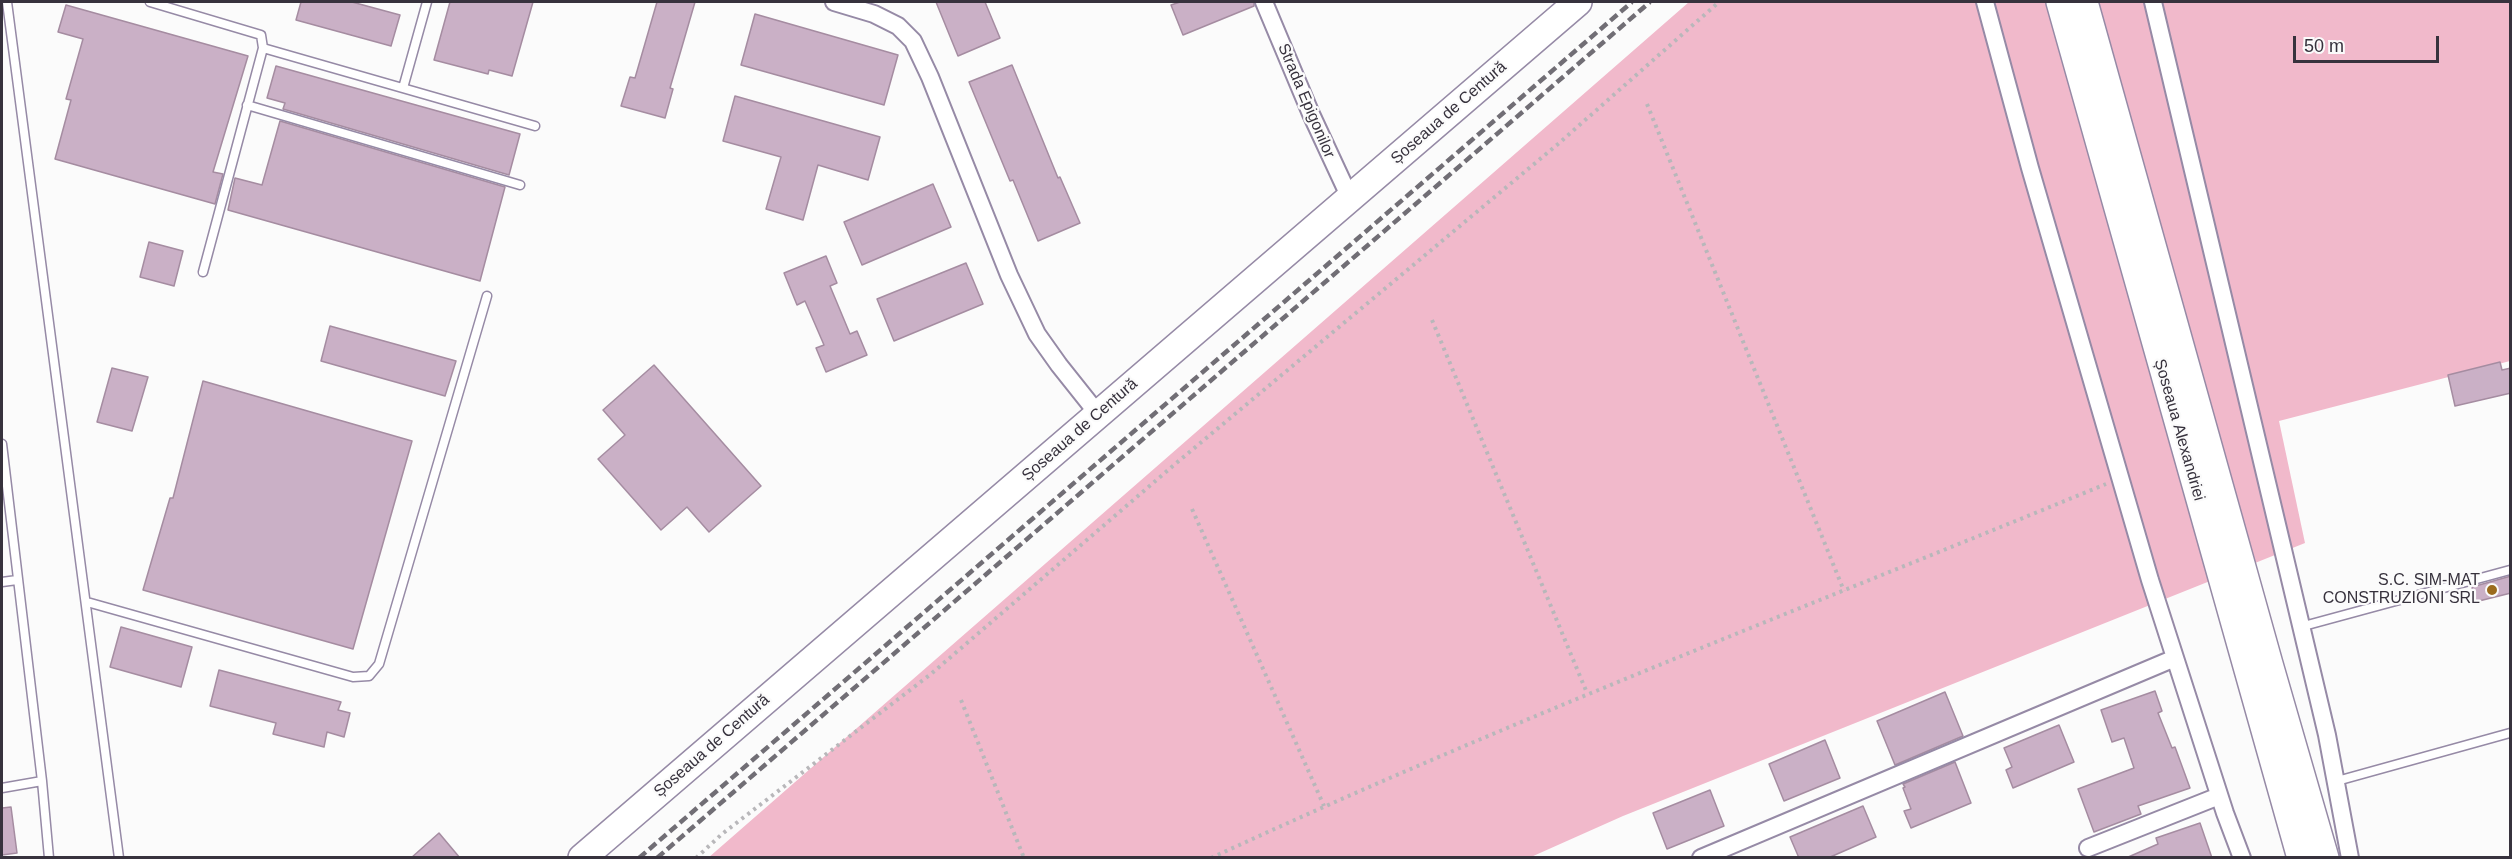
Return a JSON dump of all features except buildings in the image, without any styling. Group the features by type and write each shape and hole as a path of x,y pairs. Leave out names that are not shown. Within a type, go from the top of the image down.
{"main road":[{"name":"Șoseaua de Centură","path":"582,858 1578,2"},
{"name":"Șoseaua Alexandriei","path":"2060,2 2301,858"},
{"name":"Șoseaua Alexandriei","path":"2084,2 2268,664 2325,858"}],"street":[{"path":"834,2 874,14 898,26 913,41 930,77 1009,275 1032,324 1059,365 1098,414"},
{"name":"Strada Epigonilor","path":"1264,2 1311,114 1350,198"},
{"path":"1985,2 2030,168 2175,658 2219,796 2242,858"},
{"path":"2153,2 2337,781 2350,858"},
{"path":"1701,858 2175,658"},
{"path":"2088,848 2219,796"}],"lane":[{"path":"7,2 119,858"},
{"path":"150,2 261,35 262,48 203,272"},
{"path":"403,88 427,2"},
{"path":"262,48 535,126"},
{"path":"247,105 520,185"},
{"path":"87,602 352,677 369,676 379,664 487,296"},
{"path":"2,444 49,858"},
{"path":"2301,627 2511,570"},
{"path":"2,582 17,580"},
{"path":"2337,781 2511,733"},
{"path":"2,788 42,781"}],"path":[{"path":"696,858 722,834 931,674 1174,465 1558,144 1719,2"},
{"path":"1647,104 1845,591"},
{"path":"1432,320 1587,693"},
{"path":"1211,858 1324,806 1587,693 2121,478"},
{"path":"1192,508 1324,806"},
{"path":"961,700 1024,858"}],"shaded area":[{"path":"1689,2 2510,2 2510,361 2279,421 2305,543 1623,816 1531,857 708,858"}],"railway":[{"path":"639,858 1632,2"},
{"path":"657,858 1650,2"}],"place":[{"name":"S.C. SIM-MAT CONSTRUZIONI SRL","path":"2492,590"}]}
